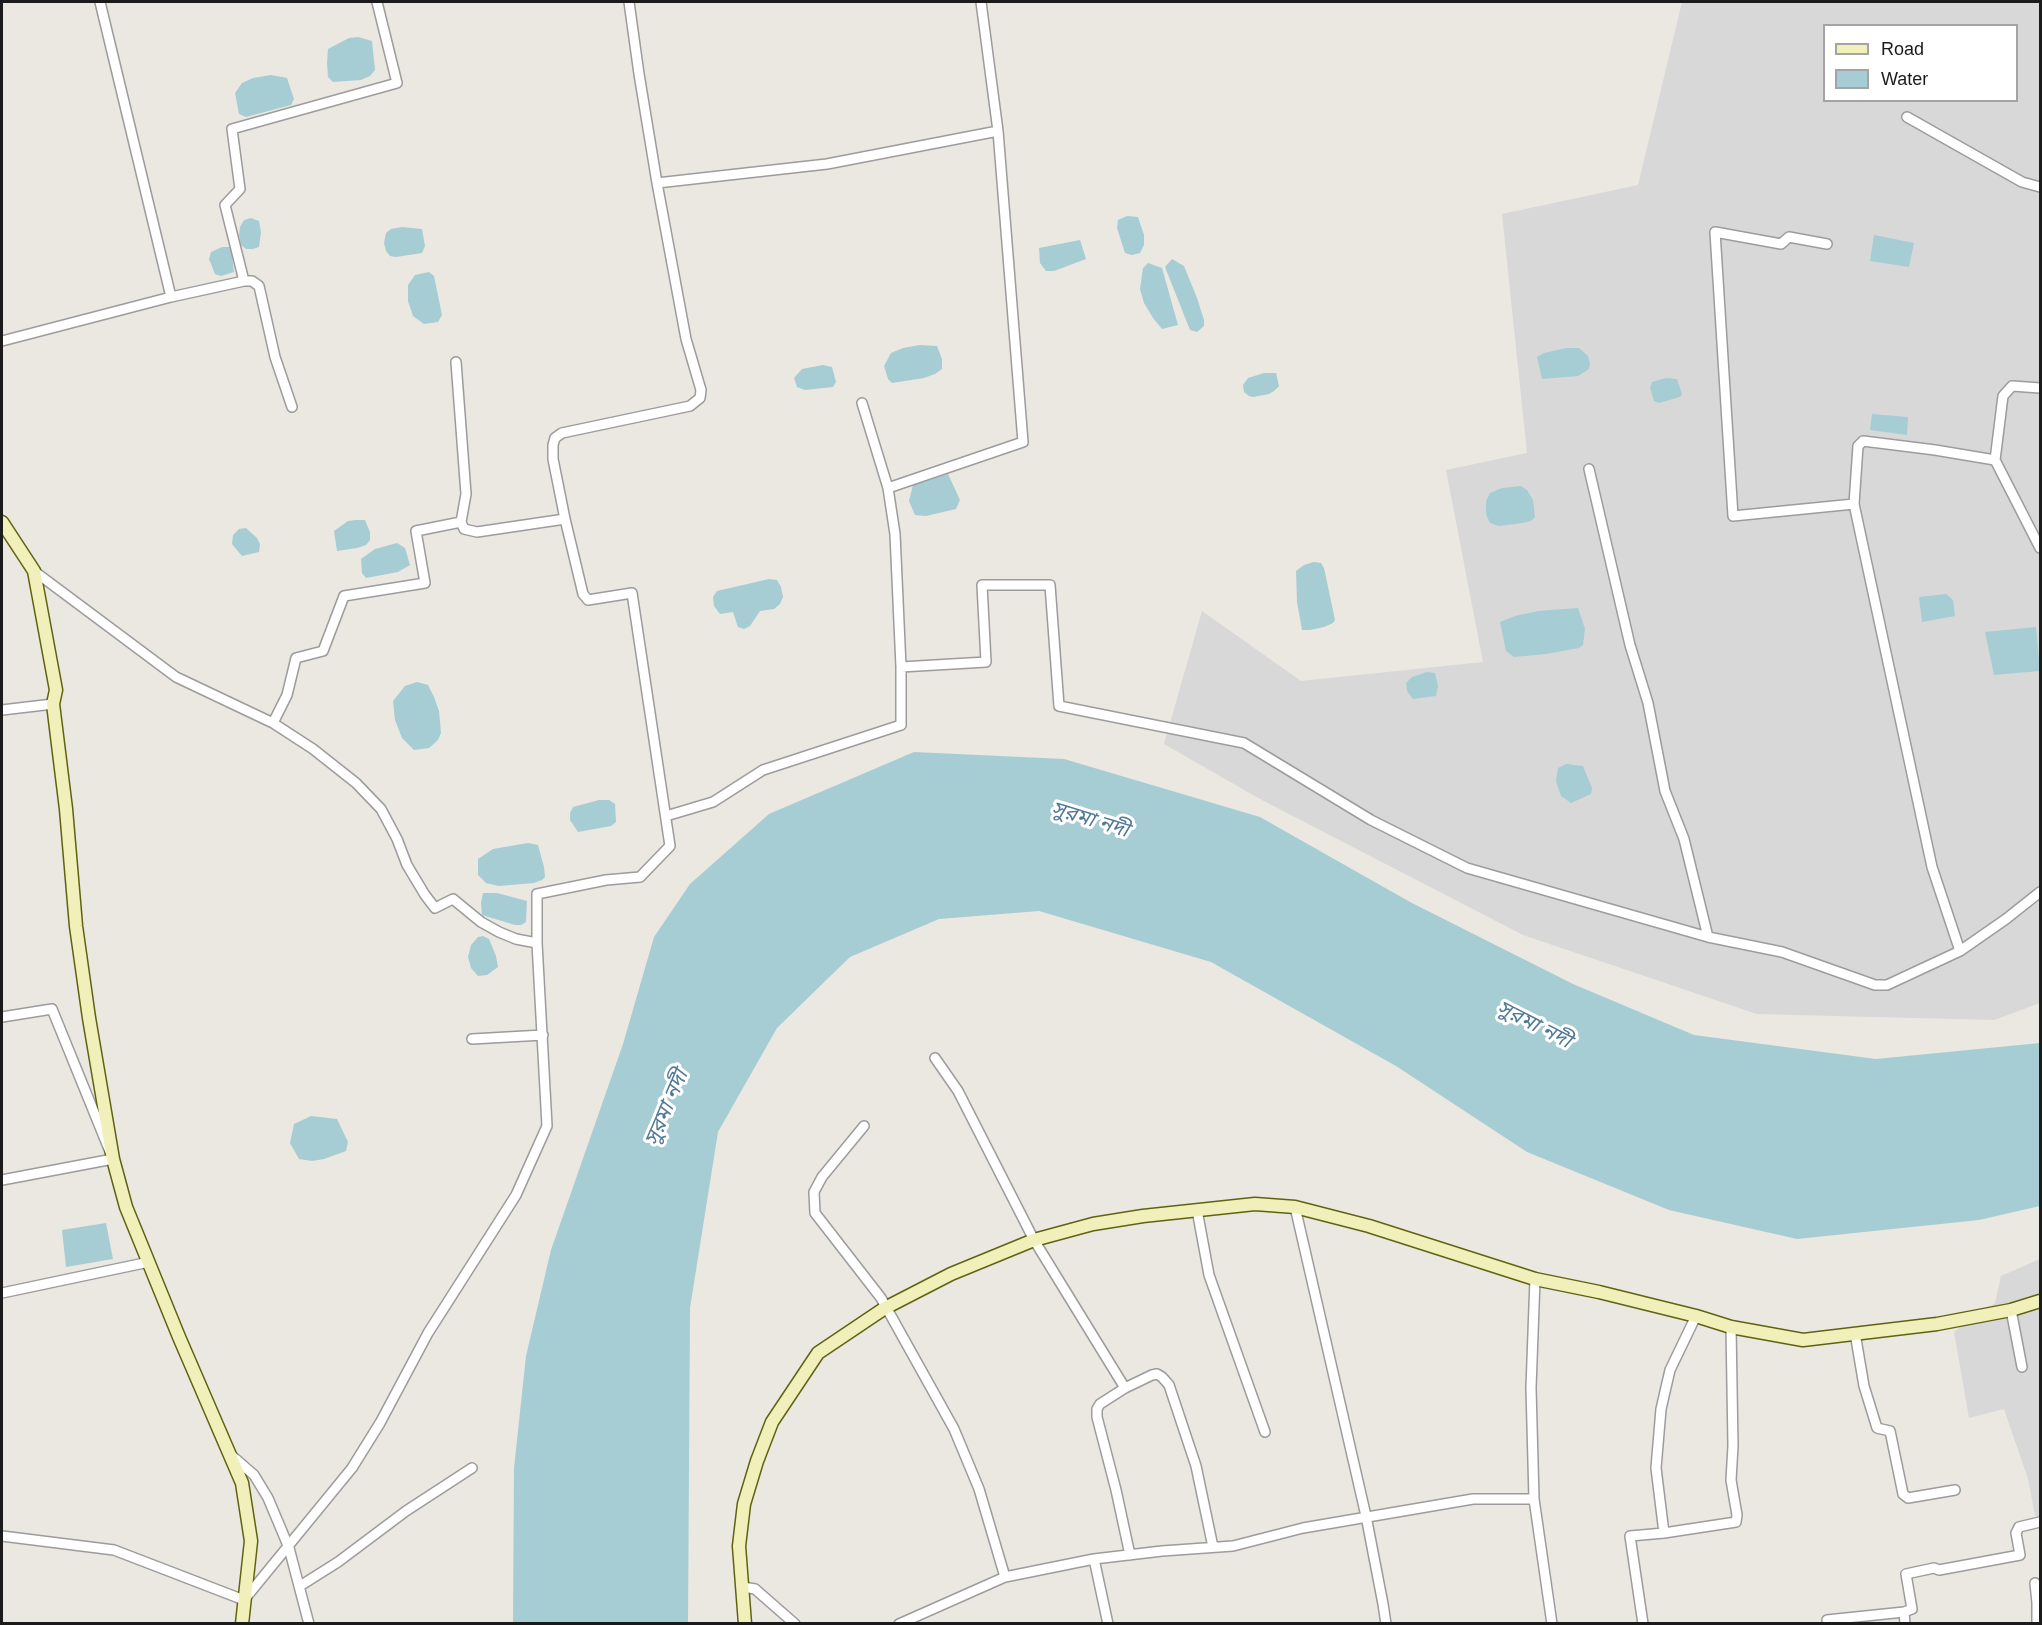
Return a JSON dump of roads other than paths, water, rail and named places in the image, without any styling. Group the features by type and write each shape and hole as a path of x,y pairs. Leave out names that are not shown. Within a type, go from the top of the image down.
{"street":[{"path":"100,2 171,297"},
{"path":"244,280 225,205 240,189 232,129 397,83 377,2"},
{"path":"244,1600 289,1548 352,1468 380,1423 428,1333 516,1195 547,1126 537,944 537,894 606,880 640,877 670,846 650,726 632,593 588,600 584,594 553,459 555,438 562,433 690,406 700,398 701,390 686,339 657,183 629,2"},
{"path":"888,488 1023,442 998,131 981,2"},
{"path":"1907,117 2022,182 2040,187"},
{"path":"657,183 827,164 998,131"},
{"path":"1827,244 1788,237 1781,244 1714,232 1733,516 1854,504"},
{"path":"2,341 171,297 244,280 252,281 258,286 275,357 292,407"},
{"path":"456,362 466,494 461,522 464,530 477,532 565,519"},
{"path":"2040,388 2012,386 2003,396 1995,460 2040,548"},
{"path":"666,816 713,802 763,771 902,725 895,534 888,488 862,403"},
{"path":"1960,951 1932,867 1854,504 1858,446 1863,441 1995,460"},
{"path":"1589,469 1629,645 1648,703 1665,790 1684,839 1708,937"},
{"path":"2,522 34,571 176,677 273,723 313,749 356,783 381,809 407,865 435,908 453,899 481,922 499,932 537,944"},
{"path":"273,723 287,696 296,658 323,651 344,596 425,583 416,531 461,522"},
{"path":"34,571 56,690 53,705 66,809 76,926 113,1159 126,1207 148,1263 242,1484 251,1541 242,1623"},
{"path":"901,667 986,662 982,585 1050,585 1059,706 1244,743 1371,820 1467,868 1708,937 1782,952 1875,985 1887,985 1960,951 2040,892"},
{"path":"2,710 53,705"},
{"path":"2,1017 52,1009 113,1159"},
{"path":"472,1038 543,1035"},
{"path":"935,1058 958,1090 1034,1240 1125,1388"},
{"path":"864,1126 822,1177 814,1192 815,1213 881,1298 954,1429 979,1489 1005,1576"},
{"path":"2,1180 113,1159"},
{"path":"745,1623 739,1546 744,1504 772,1422 818,1353 885,1308 951,1274 1034,1240 1093,1224 1255,1204 1295,1207 1369,1226 1534,1279 1599,1292 1731,1327 1803,1340 1937,1324 2039,1305"},
{"path":"1295,1207 1366,1516 1386,1623"},
{"path":"1197,1210 1209,1275 1265,1432"},
{"path":"2,1293 148,1263"},
{"path":"1534,1279 1531,1388 1534,1499 1552,1623"},
{"path":"2011,1310 2022,1367"},
{"path":"1664,1533 1656,1468 1661,1409 1670,1370 1696,1316"},
{"path":"1643,1623 1630,1536 1736,1522 1737,1515 1731,1480 1733,1446 1731,1327"},
{"path":"1855,1333 1864,1386 1877,1428 1890,1431 1903,1494 1908,1498 1955,1490"},
{"path":"1130,1555 1097,1417 1100,1404 1125,1388 1157,1374 1169,1385 1196,1466 1213,1547"},
{"path":"231,1455 254,1476 268,1498 289,1548 309,1623"},
{"path":"300,1586 338,1562 406,1511 472,1468"},
{"path":"899,1623 1005,1576 1094,1559 1233,1546 1303,1528 1473,1499 1534,1499"},
{"path":"1827,1620 1904,1612 1912,1609 1906,1574 2020,1555 2016,1533 2019,1527 2040,1522"},
{"path":"2,1536 114,1551 244,1600"},
{"path":"1094,1559 1108,1623"},
{"path":"2035,1583 2039,1603 2037,1622"},
{"path":"743,1587 755,1589 795,1623"},
{"path":"1904,1612 1905,1623"}],"water":[{"path":"358,37 372,41 375,70 370,76 361,80 333,82 328,77 328,49 349,38"},
{"path":"271,75 287,78 294,99 291,105 246,117 239,114 235,93 242,83 253,78"},
{"path":"1127,216 1138,217 1144,235 1144,245 1140,253 1132,255 1125,253 1117,228 1118,220"},
{"path":"251,218 259,221 261,232 259,247 246,249 241,245 240,227 244,220"},
{"path":"402,227 422,229 425,246 422,253 396,257 390,256 386,251 384,243 386,233 391,229"},
{"path":"1874,235 1914,243 1909,267 1870,261"},
{"path":"1080,240 1086,259 1054,271 1046,271 1040,263 1039,248"},
{"path":"222,247 231,247 234,272 221,276 215,274 209,259 211,252"},
{"path":"1172,259 1184,266 1197,298 1204,326 1197,332 1190,330 1165,267"},
{"path":"1148,263 1162,268 1178,325 1162,329 1144,303 1140,289 1143,268"},
{"path":"429,272 434,276 442,315 438,322 424,324 413,316 408,301 408,285 415,275"},
{"path":"920,345 937,346 942,359 942,369 924,378 892,383 888,379 884,366 891,353"},
{"path":"1566,348 1579,348 1588,356 1589,369 1578,376 1542,379 1537,357"},
{"path":"823,365 832,367 836,382 833,387 805,390 797,387 794,378 802,369"},
{"path":"1264,373 1276,373 1279,386 1274,391 1253,397 1244,392 1243,385 1248,378"},
{"path":"1666,378 1677,379 1682,394 1680,397 1659,403 1654,401 1650,388 1652,382"},
{"path":"1872,414 1908,417 1907,435 1870,430"},
{"path":"948,474 960,500 956,509 926,516 915,515 909,501 913,485"},
{"path":"1521,486 1527,490 1533,500 1535,517 1523,523 1499,526 1490,523 1486,514 1486,501 1490,493 1502,488"},
{"path":"365,520 370,532 370,540 366,545 357,548 337,551 334,531 348,521"},
{"path":"246,528 257,538 260,544 259,552 242,556 232,544 233,535 239,529"},
{"path":"397,543 405,548 410,565 398,572 366,578 362,573 361,559 375,549"},
{"path":"1314,562 1321,563 1324,568 1335,620 1324,627 1302,630 1297,602 1296,571"},
{"path":"769,579 777,580 781,587 783,597 780,604 774,609 760,611 750,626 744,629 738,627 733,612 720,614 714,606 713,597 717,591"},
{"path":"1946,594 1953,600 1955,616 1922,622 1919,597"},
{"path":"1578,608 1585,629 1583,645 1579,648 1514,657 1506,651 1500,622 1538,611"},
{"path":"2036,627 2040,671 1994,675 1985,632"},
{"path":"1427,672 1435,673 1438,686 1436,696 1413,699 1407,691 1406,683 1412,677"},
{"path":"417,682 428,685 434,697 439,711 441,733 438,740 429,748 414,750 402,738 395,720 393,701 405,686"},
{"name":"সুরমা নদী","path":"914,752 1064,759 1260,817 1410,902 1573,984 1694,1035 1876,1059 2040,1043 2040,1206 1979,1220 1797,1239 1669,1210 1527,1152 1396,1066 1211,962 1039,911 939,919 850,957 777,1028 718,1132 690,1308 688,1623 513,1623 514,1468 526,1356 551,1250 623,1044 654,937 690,884 769,814"},
{"path":"1566,764 1583,766 1592,788 1591,794 1571,803 1561,796 1556,781 1558,768"},
{"path":"599,800 609,800 615,804 616,822 611,826 578,832 570,820 573,807"},
{"path":"528,843 538,845 544,867 545,877 542,880 534,883 499,886 486,883 478,875 478,859 493,849"},
{"path":"483,893 497,893 527,901 526,922 515,925 482,915"},
{"path":"483,936 489,939 498,967 487,975 478,976 471,968 468,957 471,945 478,937"},
{"path":"311,1116 337,1119 348,1142 346,1151 324,1159 312,1161 299,1159 290,1143 294,1124"},
{"path":"106,1223 113,1259 66,1267 62,1230"}]}
